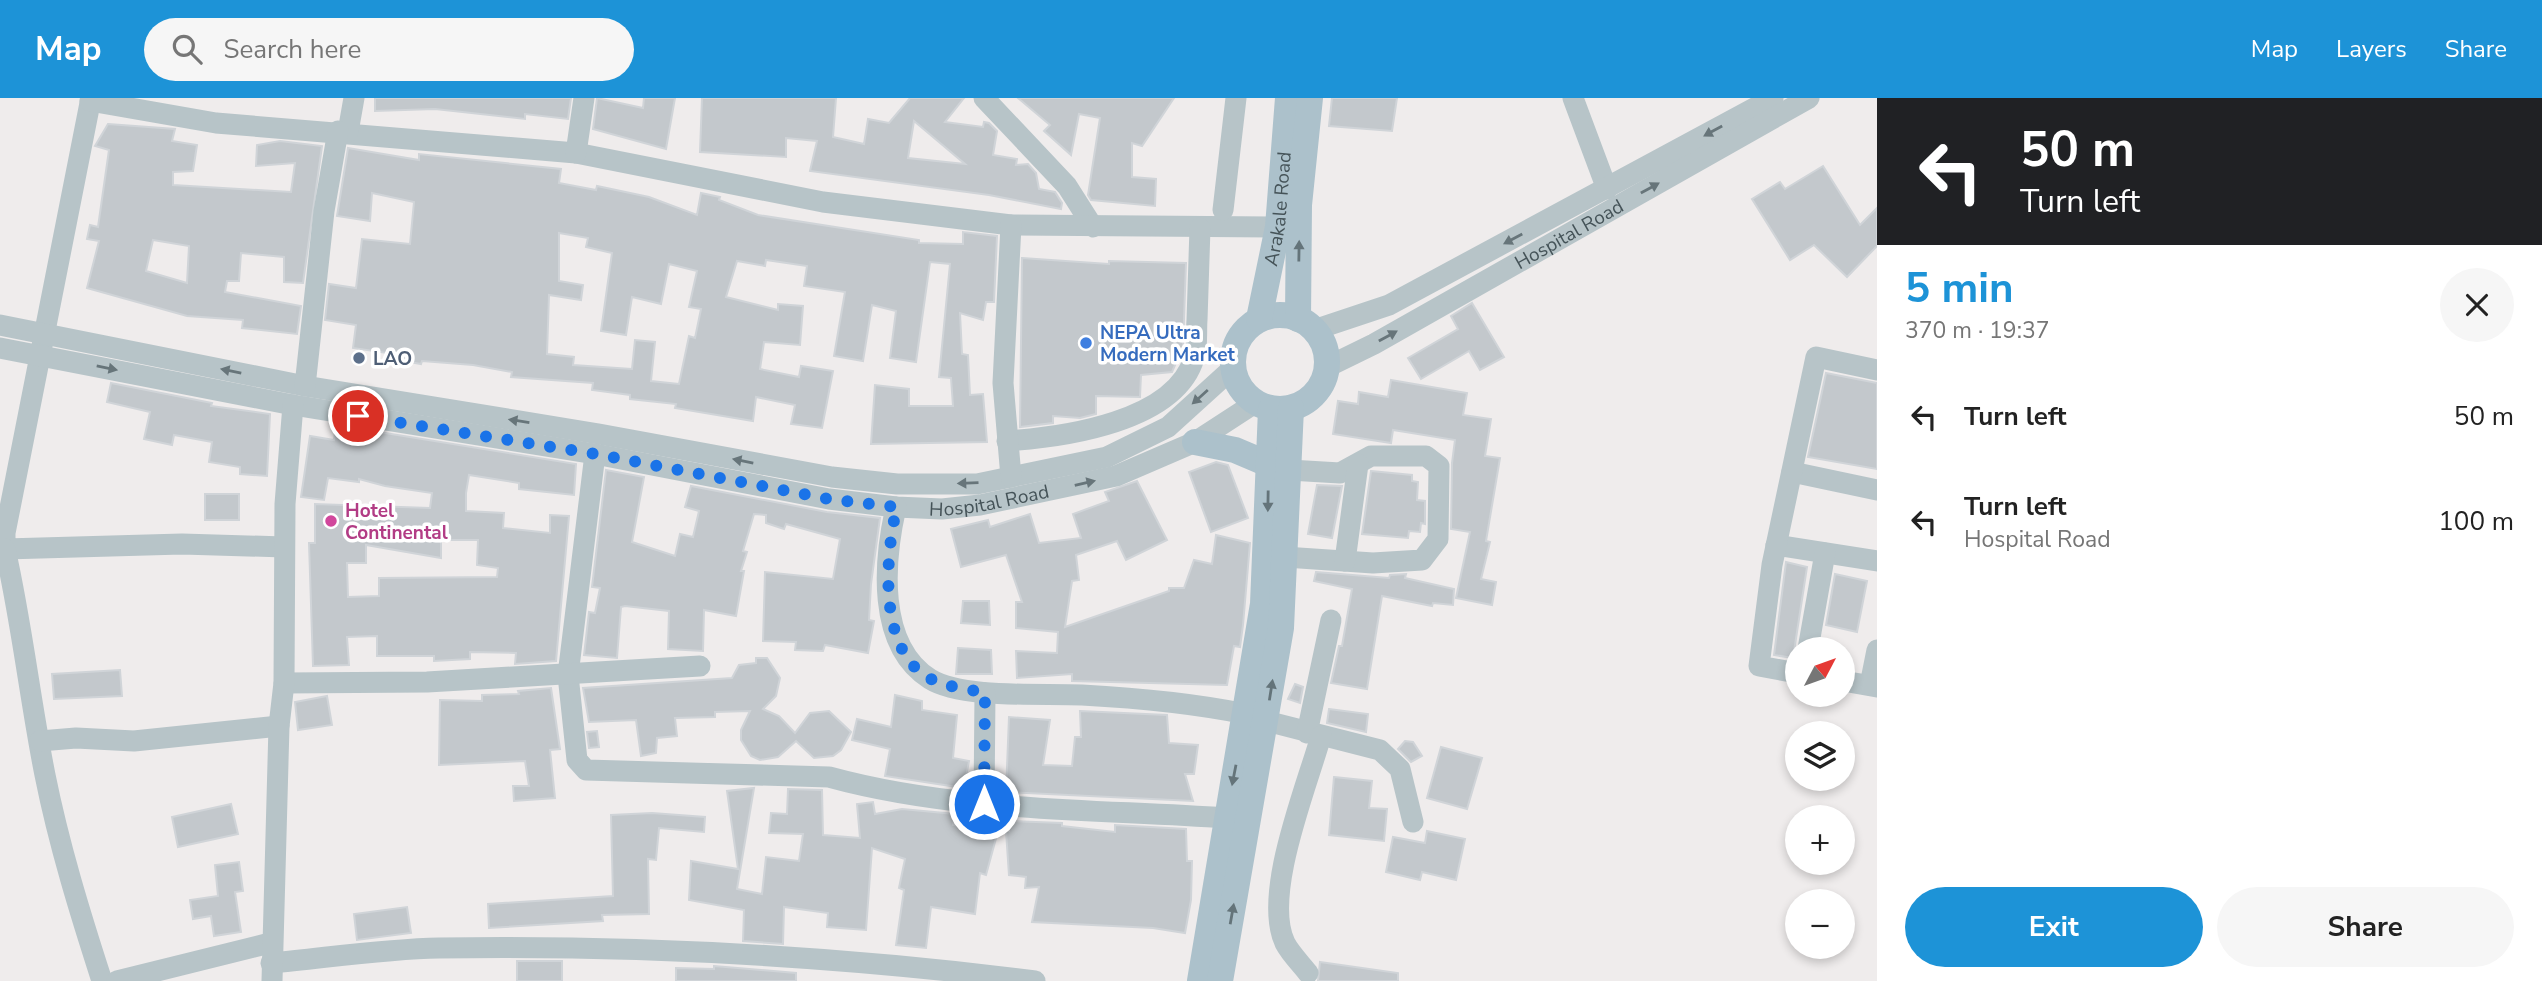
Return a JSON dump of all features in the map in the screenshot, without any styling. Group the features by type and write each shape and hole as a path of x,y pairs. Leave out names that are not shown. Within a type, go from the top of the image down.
{"main road":[{"name":"Arakale Road","path":"1259,319 1278,227 1288,98"},
{"name":"Arakale Road","path":"1306,324 1299,205 1310,98"},
{"path":"1279,315 1306,324 1324,347 1327,367 1321,385 1308,400 1272,407 1239,387 1233,368 1234,348 1244,331 1259,319 1279,315"},
{"path":"1220,981 1276,556 1278,467 1272,407"},
{"path":"1195,442 1236,450 1278,467"},
{"path":"1200,981 1225,818 1256,718"}],"street":[{"path":"271,962 279,726 284,683 284,547 299,392 324,211 343,131 354,98"},
{"path":"576,153 584,98"},
{"path":"984,98 1067,186 1093,226"},
{"path":"1223,210 1236,98"},
{"path":"1573,98 1607,189"},
{"name":"Hospital Road","path":"1306,324 1389,306 1773,98"},
{"name":"Hospital Road","path":"1327,367 1385,338 1809,98"},
{"path":"102,981 65,866 40,741 18,604 3,549 43,333 91,100 216,123 343,131 576,153 823,202 1011,225 1278,227"},
{"path":"1011,225 1003,383 1011,477"},
{"path":"1007,441 1047,438 1139,415 1166,397 1186,377 1195,356 1200,228"},
{"path":"0,324 299,392"},
{"path":"0,348 299,392"},
{"path":"1785,671 1759,666 1776,545 1816,356 1877,370"},
{"name":"Hospital Road","path":"299,392 599,433 832,477 897,484 978,484 1107,457 1168,427 1233,368"},
{"name":"Hospital Road","path":"299,392 829,499 942,509 1015,499 1116,476 1272,407"},
{"path":"596,454 568,675 577,760 586,770 829,777 860,786 984,804 1225,818"},
{"path":"1276,556 1373,563 1422,560 1431,552 1438,539 1439,466 1433,459 1418,454 1371,457 1340,473 1278,467"},
{"path":"1345,561 1358,464"},
{"path":"1791,472 1877,490"},
{"path":"897,507 890,540 888,581 892,622 901,647 913,664 931,680 985,693 1176,702 1256,718 1380,750 1393,759 1400,769 1413,822"},
{"path":"3,549 182,544 284,547"},
{"path":"1776,545 1877,561"},
{"path":"1810,637 1825,553"},
{"path":"1308,973 1285,942 1280,918 1280,892 1282,864 1314,734 1331,620"},
{"path":"1855,683 1874,686 1877,650"},
{"path":"284,683 427,682 700,666"},
{"path":"984,804 985,693"},
{"path":"40,741 87,738 134,741 279,726"},
{"path":"117,981 271,962 437,948 735,953 939,969 1035,981"}],"building":[{"path":"375,98 571,98 568,119 525,114 525,119 435,109 375,111"},
{"path":"597,98 643,108 644,98 675,98 666,149 593,129"},
{"path":"702,98 836,98 833,137 864,144 868,119 889,123 910,98 964,98 945,122 983,127 984,122 989,123 997,131 993,155 1017,159 1016,165 1028,164 1036,173 1039,189 1055,192 1062,203 1061,209 989,195 810,171 817,141 786,138 786,157 700,152","holes":["914,121 965,164 908,158"]},
{"path":"1018,98 1174,98 1142,146 1132,143 1132,177 1156,179 1155,206 1091,200 1088,195 1100,118 1079,114 1071,155 1044,131 1050,125"},
{"path":"1332,98 1397,98 1392,131 1329,126"},
{"path":"108,124 175,129 172,141 197,145 193,171 173,172 173,185 291,192 295,163 256,166 257,145 280,141 322,146 303,283 284,282 284,257 241,253 239,281 227,281 225,292 301,306 297,334 242,328 243,320 187,316 87,288 99,241 87,239 90,225 98,227 109,150 95,146","holes":["153,240 189,246 187,283 146,271"]},
{"path":"348,148 419,160 419,154 561,169 559,183 596,190 597,186 649,197 697,215 701,193 720,197 719,200 758,215 919,240 919,243 963,244 963,232 997,236 994,302 986,302 983,320 960,313 962,354 968,355 970,395 983,394 987,442 871,444 875,385 909,389 909,406 953,406 951,378 939,377 950,264 930,262 916,362 890,358 896,311 872,305 863,361 834,356 845,292 804,286 807,266 766,260 765,266 737,261 726,297 778,310 778,304 803,306 800,345 764,342 760,369 799,377 801,366 833,371 822,428 791,424 795,405 756,397 753,421 675,408 676,404 630,399 630,395 592,390 593,383 511,377 512,372 473,365 422,361 421,364 393,359 394,354 353,348 356,325 325,320 329,284 356,288 362,239 410,244 414,202 372,193 370,221 337,216","holes":["559,233 588,238 586,247 612,253 601,331 626,335 632,297 661,304 669,264 697,271 689,307 701,309 695,338 689,336 679,384 651,381 655,342 635,340 632,369 573,365 574,357 547,354 549,295 581,300 583,285 559,281"]},
{"path":"1823,166 1860,225 1877,208 1877,246 1847,277 1814,245 1790,260 1752,199 1780,182 1785,189"},
{"path":"1022,258 1109,264 1109,261 1186,263 1183,347 1172,372 1141,375 1140,397 1096,396 1096,414 1080,418 1053,416 1053,423 1020,427"},
{"path":"1472,303 1504,357 1480,370 1469,351 1421,379 1408,358 1458,329 1451,316"},
{"path":"1826,373 1877,383 1877,469 1808,457"},
{"path":"1391,380 1467,393 1463,415 1491,419 1485,456 1500,458 1486,541 1490,542 1481,579 1496,582 1492,605 1456,598 1470,532 1451,529 1455,440 1393,430 1391,443 1333,434 1338,401 1358,404 1359,392 1388,397"},
{"path":"111,383 212,403 211,406 270,414 267,476 240,474 240,467 209,462 212,442 174,435 172,445 144,439 150,412 107,402"},
{"path":"336,425 576,464 574,495 519,489 519,483 469,475 466,493 466,511 504,513 503,528 550,533 550,515 569,516 556,661 515,664 516,653 470,652 470,659 434,661 434,656 377,656 377,636 347,637 349,665 313,666 309,543 315,543 315,504 430,508 432,493 359,479 359,482 328,478 324,500 301,497 310,436 334,440","holes":["441,540 478,540 477,565 498,568 497,577 379,578 379,596 348,597 347,563 366,563 366,545 441,558"]},
{"path":"1216,462 1228,465 1248,518 1211,532 1189,472"},
{"path":"606,470 644,477 632,542 675,556 680,534 693,537 699,511 685,507 691,486 827,512 880,518 871,584 869,620 874,621 868,653 825,645 823,651 795,650 796,642 763,641 765,572 833,579 840,539 786,524 784,529 766,523 766,515 754,514 743,551 747,552 741,571 744,571 736,616 704,610 703,651 668,649 669,611 625,606 621,607 617,658 584,655 589,612 595,613 600,588 592,587"},
{"path":"1371,471 1412,475 1412,481 1418,482 1417,500 1425,501 1425,524 1421,523 1420,532 1409,531 1408,538 1362,534"},
{"path":"1137,481 1167,540 1126,560 1117,541 1076,555 1079,580 1072,581 1065,627 1169,591 1169,588 1184,588 1194,560 1212,564 1216,535 1250,543 1240,647 1234,646 1227,685 1072,681 1072,674 1017,678 1016,651 1057,653 1058,632 1016,628 1016,602 1022,602 1006,555 961,567 951,529 988,520 990,527 1030,514 1039,543 1081,538 1073,514 1109,501 1105,492"},
{"path":"1317,485 1342,486 1332,538 1308,534"},
{"path":"205,494 239,494 239,520 205,520"},
{"path":"1786,562 1807,567 1796,637 1785,637 1785,657 1774,655"},
{"path":"1316,572 1389,578 1390,575 1406,574 1405,578 1454,589 1453,605 1433,603 1432,606 1382,596 1367,689 1331,683 1339,646 1342,646 1352,589 1314,581"},
{"path":"1835,574 1867,581 1857,632 1826,625"},
{"path":"963,601 989,601 990,625 961,623"},
{"path":"958,648 991,650 992,674 956,674"},
{"path":"756,658 767,658 780,678 776,696 763,709 779,716 795,733 810,713 829,711 851,732 841,750 833,756 814,758 796,741 778,757 760,760 751,756 741,740 741,730 750,711 715,712 715,717 675,718 677,736 657,738 656,753 641,756 636,720 589,722 583,688 732,678 739,665 756,663"},
{"path":"120,670 122,696 54,699 52,674"},
{"path":"1295,684 1303,687 1300,703 1288,699"},
{"path":"551,688 560,749 550,750 555,798 514,801 513,786 529,786 525,761 439,765 440,700 482,701 482,695 519,694 518,691"},
{"path":"895,695 922,701 922,710 957,715 953,758 969,761 964,788 885,776 890,749 852,740 857,719 891,727"},
{"path":"327,696 332,725 298,730 295,702"},
{"path":"1329,709 1368,714 1366,732 1327,723"},
{"path":"1080,711 1167,715 1169,743 1198,745 1194,774 1185,774 1193,801 1006,792 1009,717 1050,720 1043,765 1072,766 1075,737 1081,737"},
{"path":"597,731 599,747 589,748 587,732"},
{"path":"1405,741 1413,742 1422,756 1411,762 1398,749"},
{"path":"1441,747 1482,758 1467,809 1427,798"},
{"path":"1334,777 1372,781 1369,808 1387,809 1384,841 1329,835"},
{"path":"754,788 737,889 762,894 766,857 799,861 803,834 769,833 771,813 787,814 788,789 822,790 823,835 860,838 857,804 873,802 875,814 902,809 955,814 953,825 998,831 986,875 980,873 975,914 931,907 926,948 896,945 904,890 899,888 905,859 872,848 866,930 827,927 828,913 784,907 783,944 743,941 744,910 689,900 691,861 738,869 727,791"},
{"path":"231,804 238,834 178,847 172,817"},
{"path":"652,813 705,817 704,832 659,828 656,860 648,859 649,914 602,915 603,921 489,928 488,904 613,896 611,815"},
{"path":"1009,821 1062,823 1062,826 1115,832 1115,825 1186,829 1187,861 1192,861 1191,900 1185,933 1153,928 1032,922 1039,887 1025,888 1026,877 1009,875 1006,831 1009,831"},
{"path":"1427,831 1465,839 1456,880 1422,872 1420,880 1386,872 1393,837 1425,843"},
{"path":"239,862 243,891 235,892 241,932 214,936 211,916 193,919 190,900 218,896 215,865"},
{"path":"407,907 411,933 357,940 354,914"},
{"path":"517,961 562,961 562,981 517,981"},
{"path":"1320,962 1398,973 1398,981 1318,981"},
{"path":"714,966 796,973 796,981 676,981 676,968 714,969"}],"place":[{"name":"NEPA Ultra Modern Market","path":"1086,343"},
{"name":"LAO","path":"359,358"},
{"name":"Hotel Continental","path":"331,521"}],"route":[{"path":"358,416 596,454 829,499 897,507 888,557 892,622 901,647 913,664 931,680 985,693 984,804"}]}
